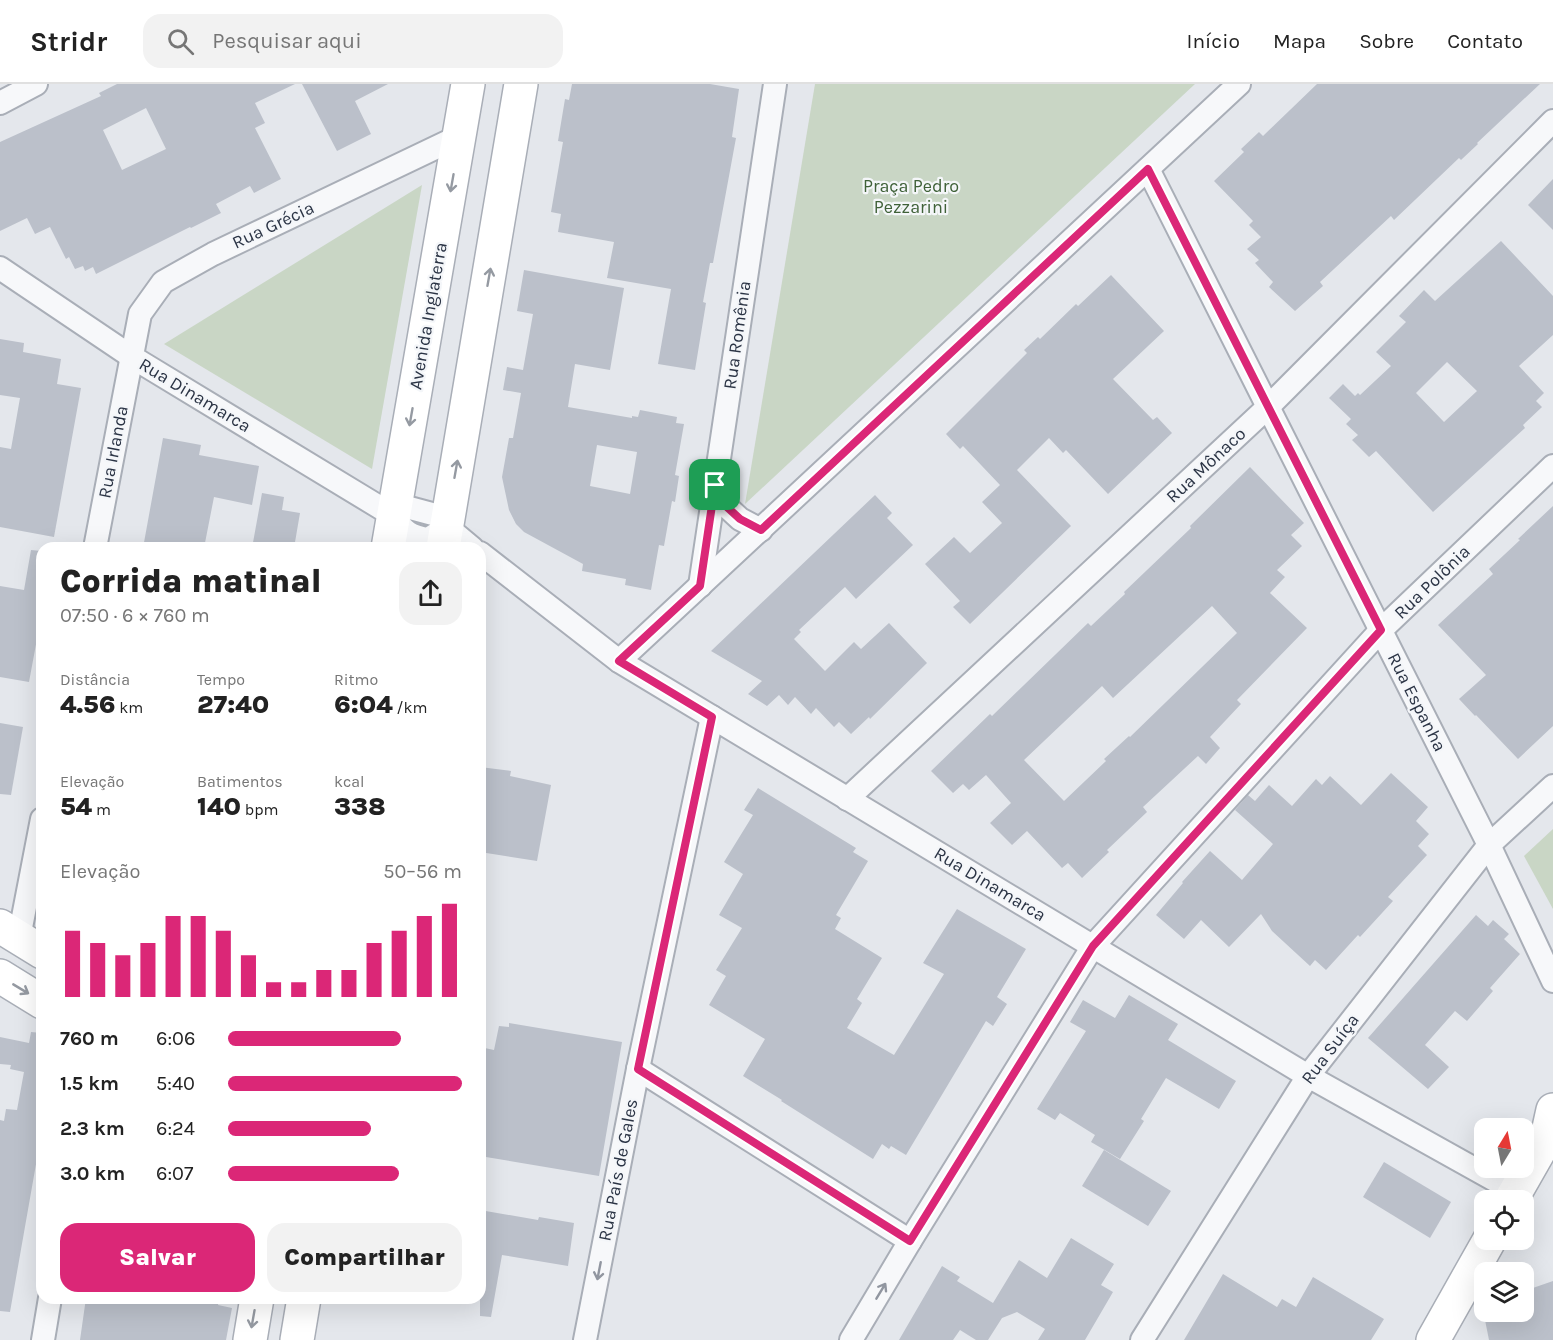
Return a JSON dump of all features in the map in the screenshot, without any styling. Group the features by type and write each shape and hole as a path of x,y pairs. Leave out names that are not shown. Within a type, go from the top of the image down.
{"main road":[{"name":"Avenida Inglaterra","path":"391,532 468,84"},
{"path":"445,538 521,84"},
{"path":"0,976 36,998"},
{"path":"1517,1190 1551,1127"},
{"path":"1433,1340 1484,1250"},
{"path":"250,1340 256,1304"},
{"path":"297,1340 303,1304"}],"street":[{"path":"0,103 36,84"},
{"name":"Rua Romênia","path":"700,586 775,84"},
{"path":"619,661 1239,84"},
{"name":"Rua Mônaco","path":"847,799 1268,407 1553,121"},
{"name":"Rua Grécia","path":"132,357 140,314 163,282 213,254 460,136"},
{"name":"Rua Espanha","path":"1148,169 1489,845 1553,981"},
{"name":"Rua Dinamarca","path":"0,268 391,532"},
{"name":"Rua Irlanda","path":"96,542 132,357"},
{"name":"Rua Polônia","path":"851,1340 1093,946 1381,630 1553,466"},
{"path":"715,485 727,507 740,519 761,530"},
{"path":"391,532 401,510 410,508 436,515 442,520 445,538"},
{"name":"Rua Dinamarca","path":"486,558 619,661 1308,1076 1504,1190"},
{"name":"Rua País de Gales","path":"585,1340 638,1069 712,717"},
{"name":"Rua Suíça","path":"1142,1340 1308,1076 1489,845 1553,786"},
{"path":"20,939 36,852"},
{"path":"638,1069 910,1241"},
{"path":"43,1340 49,1304"}],"green space":[{"name":"Praça Pedro Pezzarini","path":"815,84 1195,84 745,504"},
{"path":"422,185 372,469 164,344"},
{"path":"1553,829 1553,909 1524,856"}],"building":[{"path":"117,84 295,84 255,103 265,123 255,128 281,179 254,193 250,186 216,204 221,213 96,274 93,267 85,271 83,266 75,269 69,257 66,259 50,227 35,234 27,218 0,231 0,142 101,96 99,93","holes":["146,108 166,149 122,170 103,130"]},
{"path":"302,84 388,84 355,101 371,134 337,151"},
{"path":"572,84 710,84 739,89 732,137 736,138 713,263 710,263 703,302 706,303 695,370 658,364 671,289 607,278 614,242 558,232 561,214 551,212 563,142 558,141 565,99 569,100"},
{"path":"1317,84 1540,84 1394,220 1391,216 1320,282 1323,286 1295,311 1269,287 1273,282 1255,263 1259,260 1247,249 1261,237 1249,225 1253,221 1214,181 1244,152 1241,149 1259,132 1263,136"},
{"path":"1553,179 1553,230 1528,205"},
{"path":"1501,241 1553,296 1553,335 1519,366 1544,393 1536,401 1542,407 1523,425 1525,428 1433,512 1376,451 1369,457 1352,440 1358,435 1346,424 1351,419 1329,398 1343,384 1355,396 1358,393 1360,395 1391,366 1376,352 1406,322 1399,316 1424,290 1435,301","holes":["1447,362 1477,391 1444,422 1416,393"]},
{"path":"524,270 624,288 610,370 575,364 568,407 632,418 632,416 638,417 640,410 677,417 676,423 684,424 675,475 679,476 675,502 672,501 664,546 659,545 651,590 625,585 626,579 582,571 583,564 524,532 516,524 509,510 502,477 509,438 513,438 521,393 503,390 507,367 523,370 533,314 517,311","holes":["597,445 637,452 630,494 590,486"]},
{"path":"1111,275 1164,331 1113,379 1153,420 1157,417 1172,433 1108,494 1066,450 1063,453 1049,438 1017,470 1071,526 970,624 953,607 960,601 925,564 954,537 970,553 1002,523 982,502 1000,485 963,446 960,449 946,434 1027,353 1024,350 1038,337 1040,339 1076,304 1078,306"},
{"path":"0,339 24,343 23,352 61,359 57,384 81,388 54,537 0,527 0,447 11,449 20,398 0,395"},
{"path":"163,438 201,445 199,455 259,466 252,505 214,497 205,542 144,542"},
{"path":"1250,467 1304,523 1291,535 1302,546 1277,570 1285,577 1270,593 1307,628 1237,700 1241,704 1210,737 1220,748 1206,764 1198,756 1143,807 1147,812 1107,850 1109,852 1082,878 1068,863 1062,868 1027,831 1012,845 990,823 1011,803 986,775 969,790 963,784 953,793 931,771 990,714 992,716 1088,623 1091,626 1125,594 1124,592 1191,528 1190,526","holes":["1212,606 1237,633 1130,737 1104,759 1106,761 1064,801 1024,760 1102,686 1113,698"]},
{"path":"262,493 284,497 282,510 300,513 295,542 253,542"},
{"path":"875,495 892,513 887,518 913,545 856,599 845,587 799,630 801,632 794,639 825,671 854,642 861,649 889,623 927,663 870,719 869,717 851,734 839,722 834,727 816,708 811,714 795,697 788,705 779,695 767,706 748,694 762,681 711,651"},
{"path":"1553,506 1553,726 1518,759 1459,699 1486,675 1438,625 1493,574 1489,569"},
{"path":"31,550 36,550 36,644 29,682 0,677 0,586 24,590"},
{"path":"0,723 23,727 11,795 0,794"},
{"path":"486,768 511,771 510,776 551,785 537,861 486,853"},
{"path":"1391,773 1428,807 1416,821 1429,834 1418,846 1427,855 1388,897 1393,901 1326,970 1315,960 1310,966 1272,931 1261,914 1229,947 1201,920 1184,939 1156,915 1210,851 1242,880 1273,844 1235,810 1248,795 1255,801 1269,785 1292,806 1316,779 1322,785 1330,776 1361,805"},
{"path":"758,788 856,848 853,852 868,861 836,915 841,918 835,929 882,958 857,999 862,1003 847,1028 894,1055 944,974 923,963 957,909 1026,949 997,997 1007,1004 993,1026 986,1021 906,1155 891,1146 889,1149 882,1144 873,1159 743,1076 765,1039 709,1005 726,976 716,970 742,928 719,915 743,874 724,862 753,815 744,810"},
{"path":"1476,915 1488,926 1493,920 1509,934 1504,939 1520,954 1490,988 1493,991 1467,1021 1455,1011 1425,1045 1449,1067 1428,1089 1368,1038"},
{"path":"1129,995 1178,1024 1168,1040 1236,1081 1219,1109 1166,1078 1141,1119 1144,1121 1120,1159 1091,1142 1095,1135 1060,1113 1055,1120 1037,1109 1086,1031 1070,1022 1083,1000 1115,1018"},
{"path":"509,1023 622,1042 599,1176 486,1157 486,1048 494,1050 499,1026 509,1027"},
{"path":"31,1032 36,1032 36,1164 10,1312 0,1311 0,1120 4,1121 6,1109 17,1110 24,1072 10,1069 11,1065 0,1064 0,1037 29,1043"},
{"path":"1104,1150 1171,1191 1148,1226 1082,1186"},
{"path":"1384,1162 1451,1202 1430,1238 1363,1197"},
{"path":"486,1211 538,1220 539,1217 574,1223 568,1266 502,1255 491,1317 480,1316 480,1304 486,1304"},
{"path":"1071,1238 1114,1264 1101,1285 1113,1292 1085,1340 1038,1340 1045,1329 1017,1312 1002,1318 988,1340 976,1340 960,1330 953,1340 899,1340 942,1266 960,1277 957,1281 993,1303 1019,1260 1047,1278"},
{"path":"1223,1274 1277,1307 1282,1299 1296,1307 1313,1277 1384,1319 1371,1340 1184,1340"},
{"path":"1553,1281 1553,1340 1489,1340 1485,1322 1534,1322 1534,1288"},
{"path":"85,1304 218,1304 232,1308 226,1340 80,1340"}],"route":[{"path":"1148,169 1381,630 1093,946 910,1241 638,1069 712,717 619,661 700,586 715,485 727,507 740,519 761,530 1148,169"}]}
